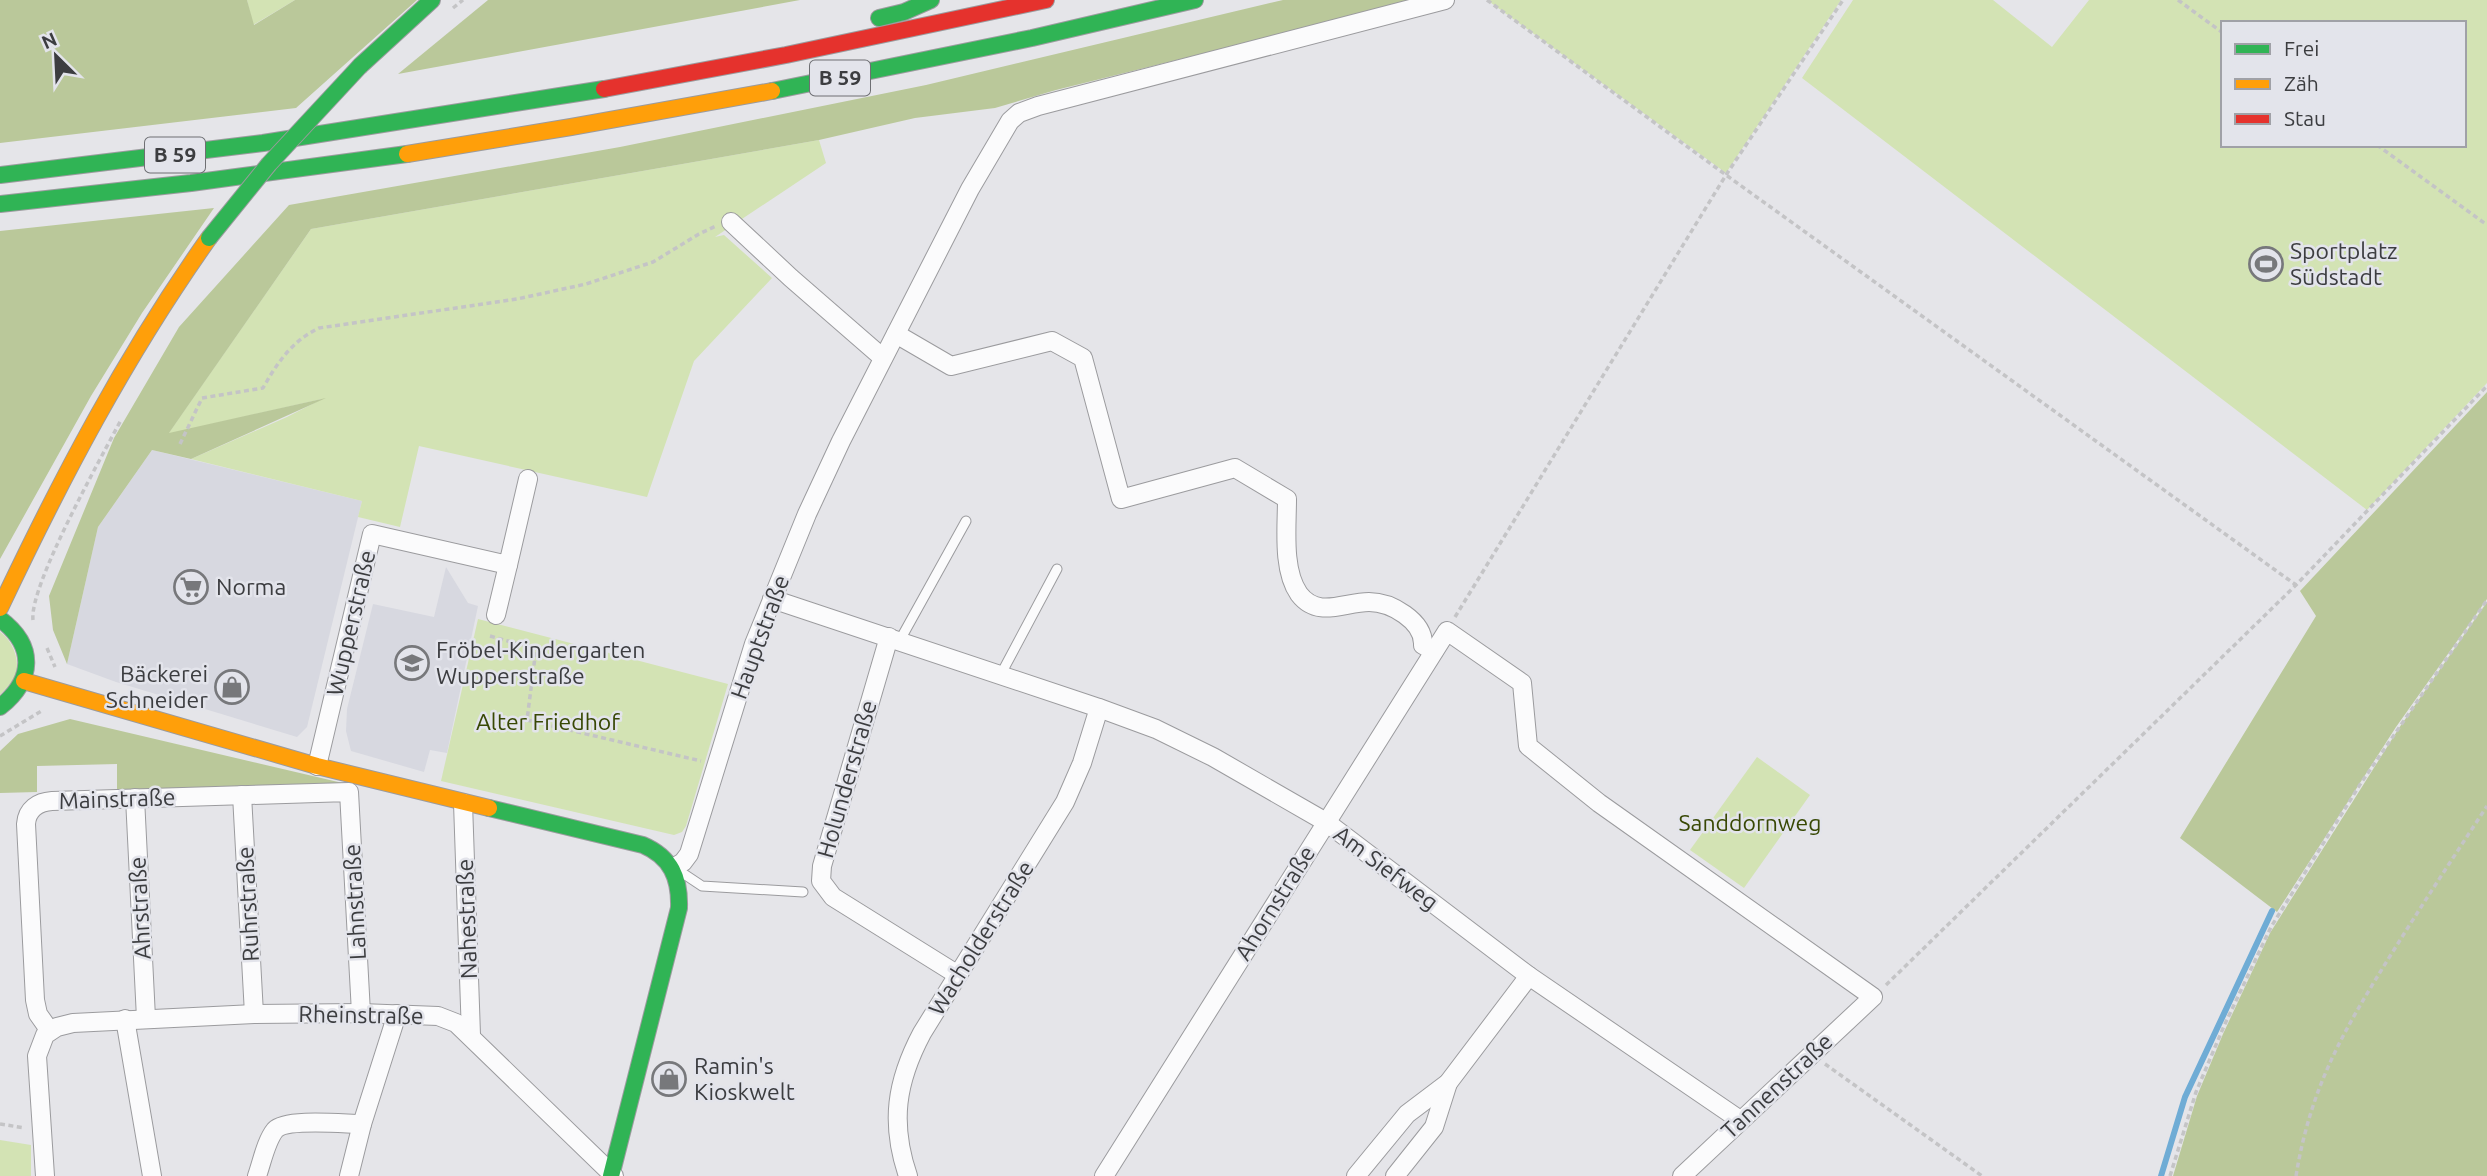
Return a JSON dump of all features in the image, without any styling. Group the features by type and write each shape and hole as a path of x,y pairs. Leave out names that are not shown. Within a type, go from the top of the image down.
{"main road":[{"path":"0,607 41,519 102,401 162,303 209,238 293,137 360,66 432,0"},
{"path":"861,22 904,12 931,0"},
{"name":"B 59","path":"0,175 350,131 642,83 1045,0"},
{"name":"B 59","path":"0,205 179,186 379,159 710,103 980,50 1195,0"},
{"path":"642,83 679,63 733,48"},
{"path":"138,205 179,186"},
{"path":"0,619 11,626 23,643 27,661 24,681 9,701 0,707"},
{"path":"24,681 317,766 643,845 660,852 673,868 680,893 677,922 612,1175"}],"street":[{"name":"Hauptstraße","path":"673,868 687,857 693,844 754,643 807,514 883,358 1005,127 1019,113 1038,106 1445,0"},
{"path":"731,222 883,358"},
{"path":"896,334 951,366 1052,341 1083,358 1121,499 1235,468 1287,499 1286,555 1295,588 1305,601 1321,608 1372,602 1385,605 1416,624 1423,636 1423,645 1434,652"},
{"path":"496,615 528,479"},
{"name":"Wupperstraße","path":"317,766 372,534 508,565"},
{"name":"Am Siefweg","path":"772,599 1099,708 1191,745 1326,822 1529,976 1740,1120"},
{"path":"1447,631 1522,683 1528,746 1599,803 1873,997"},
{"name":"Ahornstraße","path":"1104,1176 1447,631"},
{"name":"Holunderstraße","path":"894,638 822,866 821,881 832,897 958,975"},
{"name":"Wacholderstraße","path":"908,1176 897,1127 900,1086 912,1052 1065,802 1082,763 1099,708"},
{"name":"Mainstraße","path":"50,1031 38,1014 35,1000 26,830 28,814 36,806 46,801 349,792"},
{"name":"Lahnstraße","path":"349,792 361,1013"},
{"name":"Ruhrstraße","path":"242,795 254,1014"},
{"name":"Ahrstraße","path":"135,798 146,1018"},
{"name":"Nahestraße","path":"463,803 471,1035"},
{"path":"1356,1176 1407,1114 1448,1083 1529,976"},
{"name":"Tannenstraße","path":"1682,1176 1873,997"},
{"name":"Rheinstraße","path":"50,1031 65,1024 254,1014 361,1013 443,1017 471,1035 612,1175"},
{"path":"349,1176 362,1124 397,1014"},
{"path":"125,1019 152,1176"},
{"path":"45,1176 37,1056 41,1040 50,1031"},
{"path":"1395,1176 1434,1127 1448,1083"},
{"path":"257,1176 273,1133 280,1126 292,1123 362,1124"}],"lane":[{"path":"894,638 966,521"},
{"path":"1001,674 1057,569"},
{"path":"673,868 702,886 803,892"}],"path":[{"path":"1487,0 2296,585"},
{"path":"1447,631 1726,175 1843,0"},
{"path":"2178,0 2221,32"},
{"path":"2380,147 2487,225"},
{"path":"180,444 202,398 263,388 288,350 305,335 319,328 517,299 586,284 653,262 706,230 731,222"},
{"path":"1873,997 2296,585 2487,386"},
{"path":"34,624 32,612 38,590 77,505 124,415"},
{"path":"2170,1176 2193,1100 2234,1003 2271,927 2395,732 2487,600"},
{"path":"490,636 536,649 527,720 705,762"},
{"path":"45,646 53,657 55,670 60,672"},
{"path":"2296,1176 2307,1120 2333,1052 2420,907 2487,806"},
{"path":"1812,1054 1982,1176"},
{"path":"0,1124 41,1131"}],"shaded area":[{"path":"152,450 362,501 307,727 297,737 116,682 67,664 98,527"},
{"name":"Fröbel-Kindergarten Wupperstraße","path":"446,567 468,603 478,606 447,753 430,750 424,772 351,751 346,731 347,709 373,604 434,617"}],"green space":[{"path":"0,0 247,0 254,25 295,0 417,0 296,108 0,143"},
{"path":"247,0 295,0 253,25"},
{"path":"488,0 800,0 398,74"},
{"path":"1283,0 1418,0 1056,90 995,108 915,118 819,140 311,229 169,433 326,398 191,459 152,450 98,527 67,664 53,630 49,596 114,438 179,327 289,205 620,147 926,85"},
{"path":"1487,0 1841,0 1726,173"},
{"name":"Sportplatz Südstadt","path":"1853,0 1993,0 2052,47 2089,0 2487,0 2487,383 2367,510 1802,78"},
{"path":"819,140 826,163 715,237 724,235 772,278 694,361 647,497 419,446 400,527 358,517 362,501 191,459 322,399 168,434 311,229"},
{"path":"214,208 142,313 91,396 0,559 0,231"},
{"path":"2487,392 2487,599 2396,727 2277,912 2180,838 2316,616 2300,591"},
{"path":"2487,602 2487,1176 2173,1176 2197,1096 2270,933 2399,728"},
{"name":"Alter Friedhof","path":"478,619 728,684 682,832 674,835 441,781"},
{"path":"0,632 12,646 17,671 0,695"},
{"path":"70,719 351,785 117,790 117,764 37,766 37,792 0,793 0,751 18,734"},
{"name":"Sanddornweg","path":"1757,757 1810,795 1744,888 1690,850"},
{"path":"0,1140 31,1145 31,1176 0,1176"}],"waterway":[{"path":"2161,1176 2185,1097 2272,911"}],"traffic: fast":[{"path":"360,66 432,0"},
{"path":"879,18 904,12 931,0"},
{"path":"772,91 1032,38 1195,0"},
{"path":"209,238 269,164 360,66"},
{"path":"0,175 263,143 604,89"},
{"path":"0,204 191,183 407,154"},
{"path":"0,619 20,640 26,663 19,686 0,707"},
{"path":"489,808 643,845 667,862 678,887 679,908 611,1176"}],"traffic: slow":[{"path":"407,154 772,91"},
{"path":"0,608 96,418 150,327 209,238"},
{"path":"24,681 317,766 489,808"}],"traffic: jam":[{"path":"604,89 786,55 1046,0"}],"place":[{"name":"Sportplatz Südstadt","path":"2266,264"},
{"name":"Norma","path":"191,587"},
{"name":"Fröbel-Kindergarten Wupperstraße","path":"412,663"},
{"name":"Bäckerei Schneider","path":"232,687"},
{"name":"Ramin's Kioskwelt","path":"669,1079"}]}
